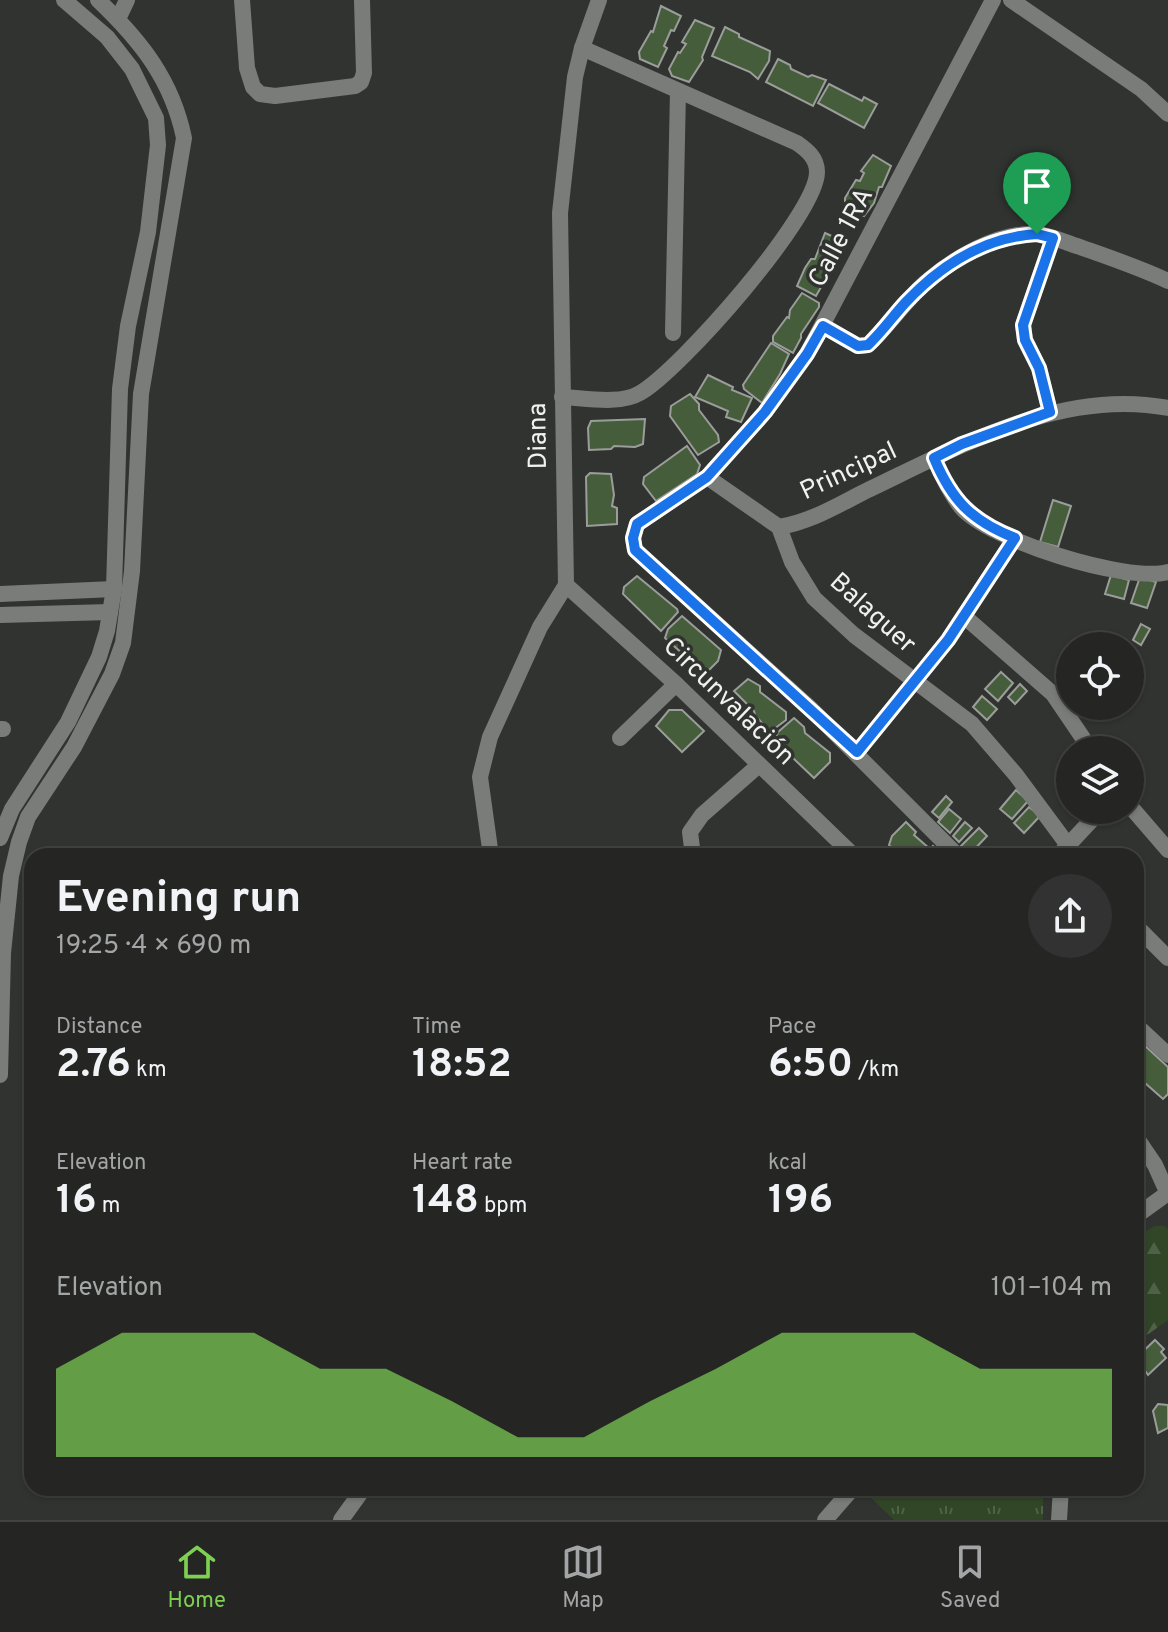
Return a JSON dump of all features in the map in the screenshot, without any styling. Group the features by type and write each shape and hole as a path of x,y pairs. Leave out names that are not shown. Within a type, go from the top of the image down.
{"street":[{"path":"0,838 12,809 68,722 99,657 110,612 114,589 120,389 128,326 148,232 158,145 156,118 132,69 107,37 64,0"},
{"path":"0,1075 3,953 11,876 19,842 28,817 74,747 112,674 123,643 132,571 141,394 184,138 178,109 164,78 138,41 98,0"},
{"path":"118,19 127,0"},
{"path":"242,0 247,68 253,87 260,94 275,96 355,86 361,82 364,73 362,0"},
{"name":"Diana","path":"566,585 560,213 575,77 599,0"},
{"name":"Calle 1RA","path":"857,752 635,550 633,538 637,524 707,477 765,412 807,354 993,0"},
{"path":"1011,0 1141,89 1168,114"},
{"path":"562,397 626,398 650,386 730,309 775,248 814,185 817,173 808,151 797,143 582,48"},
{"path":"673,333 678,91"},
{"path":"823,326 858,346 868,345 926,282 960,258 1016,235 1037,234 1053,238 1168,281"},
{"path":"1050,412 1039,368 1025,340 1023,325 1053,238"},
{"name":"Principal","path":"779,527 812,517 962,444 1050,412 1138,402 1168,408"},
{"path":"934,458 962,508 988,528 1029,547 1127,573 1156,575 1168,572"},
{"path":"707,477 779,527"},
{"name":"Balaguer","path":"779,527 792,562 814,598 854,635 972,724 1016,775 1064,848"},
{"path":"950,848 857,752 965,617 1015,538"},
{"path":"490,848 480,777 490,737 540,627 566,585"},
{"name":"Circunvalación","path":"566,585 676,684 846,848"},
{"path":"0,594 114,589"},
{"path":"0,615 110,612"},
{"path":"965,617 1053,694 1082,736"},
{"path":"620,738 676,684"},
{"path":"692,848 690,832 702,815 759,765"},
{"path":"1144,822 1168,850"},
{"path":"1070,848 1090,824"},
{"path":"835,838 835,848"},
{"path":"1144,934 1168,958"},
{"path":"1144,1032 1168,1055"},
{"path":"1144,1149 1168,1194 1144,1210"},
{"path":"341,1520 358,1496"},
{"path":"825,1520 846,1496"},
{"path":"1059,1520 1060,1496"}],"green space":[{"path":"1155,1226 1168,1229 1168,1320 1144,1337 1144,1232"},
{"path":"869,1496 1043,1496 1043,1520 894,1520"}],"building":[{"path":"661,6 681,16 674,31 671,30 658,67 640,59 639,52 653,32"},
{"path":"695,20 714,28 703,60 689,82 672,76 669,69 686,44 682,42"},
{"path":"725,27 770,51 769,61 758,79 750,72 712,56"},
{"path":"778,59 808,77 812,75 826,80 813,106 766,82"},
{"path":"829,84 862,101 864,97 877,104 864,128 818,103"},
{"path":"873,155 891,166 874,203 864,216 845,206 845,198 856,180 860,181 864,173 861,171"},
{"path":"825,233 843,241 844,250 835,264 832,262 816,296 797,286 811,259 815,259"},
{"path":"802,293 819,303 819,307 793,353 773,342 773,336 789,318 790,310"},
{"path":"771,343 789,354 762,403 743,385"},
{"path":"708,375 752,398 741,422 726,417 728,411 695,397"},
{"path":"690,394 718,435 719,442 698,455 670,416 671,406"},
{"path":"645,419 643,444 589,450 588,428 591,421"},
{"path":"687,446 700,465 697,474 656,501 643,484 644,477"},
{"path":"590,473 611,474 612,506 617,508 617,524 587,526 586,477"},
{"path":"1053,500 1071,506 1058,547 1040,542"},
{"path":"1111,575 1129,580 1124,599 1105,594"},
{"path":"637,576 677,609 678,612 661,631 623,594 624,587"},
{"path":"1140,577 1156,582 1147,608 1131,603"},
{"path":"682,616 721,650 718,661 705,674 665,638 668,629"},
{"path":"1141,624 1150,629 1144,640 1144,632 1137,632"},
{"path":"1001,672 1013,683 998,701 985,689"},
{"path":"748,679 760,686 760,692 786,712 786,720 770,732 734,691"},
{"path":"1020,684 1027,691 1015,704 1008,697"},
{"path":"982,696 997,709 987,720 973,707"},
{"path":"669,710 682,710 704,731 682,752 656,726"},
{"path":"794,718 804,727 805,733 830,753 830,762 814,778 775,741 778,732"},
{"path":"1016,790 1028,801 1012,819 1000,809"},
{"path":"946,796 952,802 939,818 932,812"},
{"path":"1029,807 1040,816 1024,833 1014,823"},
{"path":"949,809 961,819 950,833 938,822"},
{"path":"906,822 916,832 914,835 929,848 892,848 889,845 892,836"},
{"path":"965,822 972,828 959,842 953,836"},
{"path":"979,828 987,836 976,848 961,846"},
{"path":"1144,1045 1168,1067 1168,1094 1163,1099 1144,1082"},
{"path":"1155,1340 1164,1349 1161,1352 1166,1358 1148,1375 1144,1373 1144,1350"},
{"path":"1158,1404 1168,1405 1168,1428 1158,1433 1153,1411"}],"route":[{"path":"1037,234 1053,238 1023,325 1025,340 1039,368 1050,412 962,444 934,458 962,508 988,528 1015,538 965,617 857,752 635,550 633,538 637,524 707,477 765,412 823,326 858,346 868,345 903,305 941,270 993,242 1016,235 1037,234"}]}
